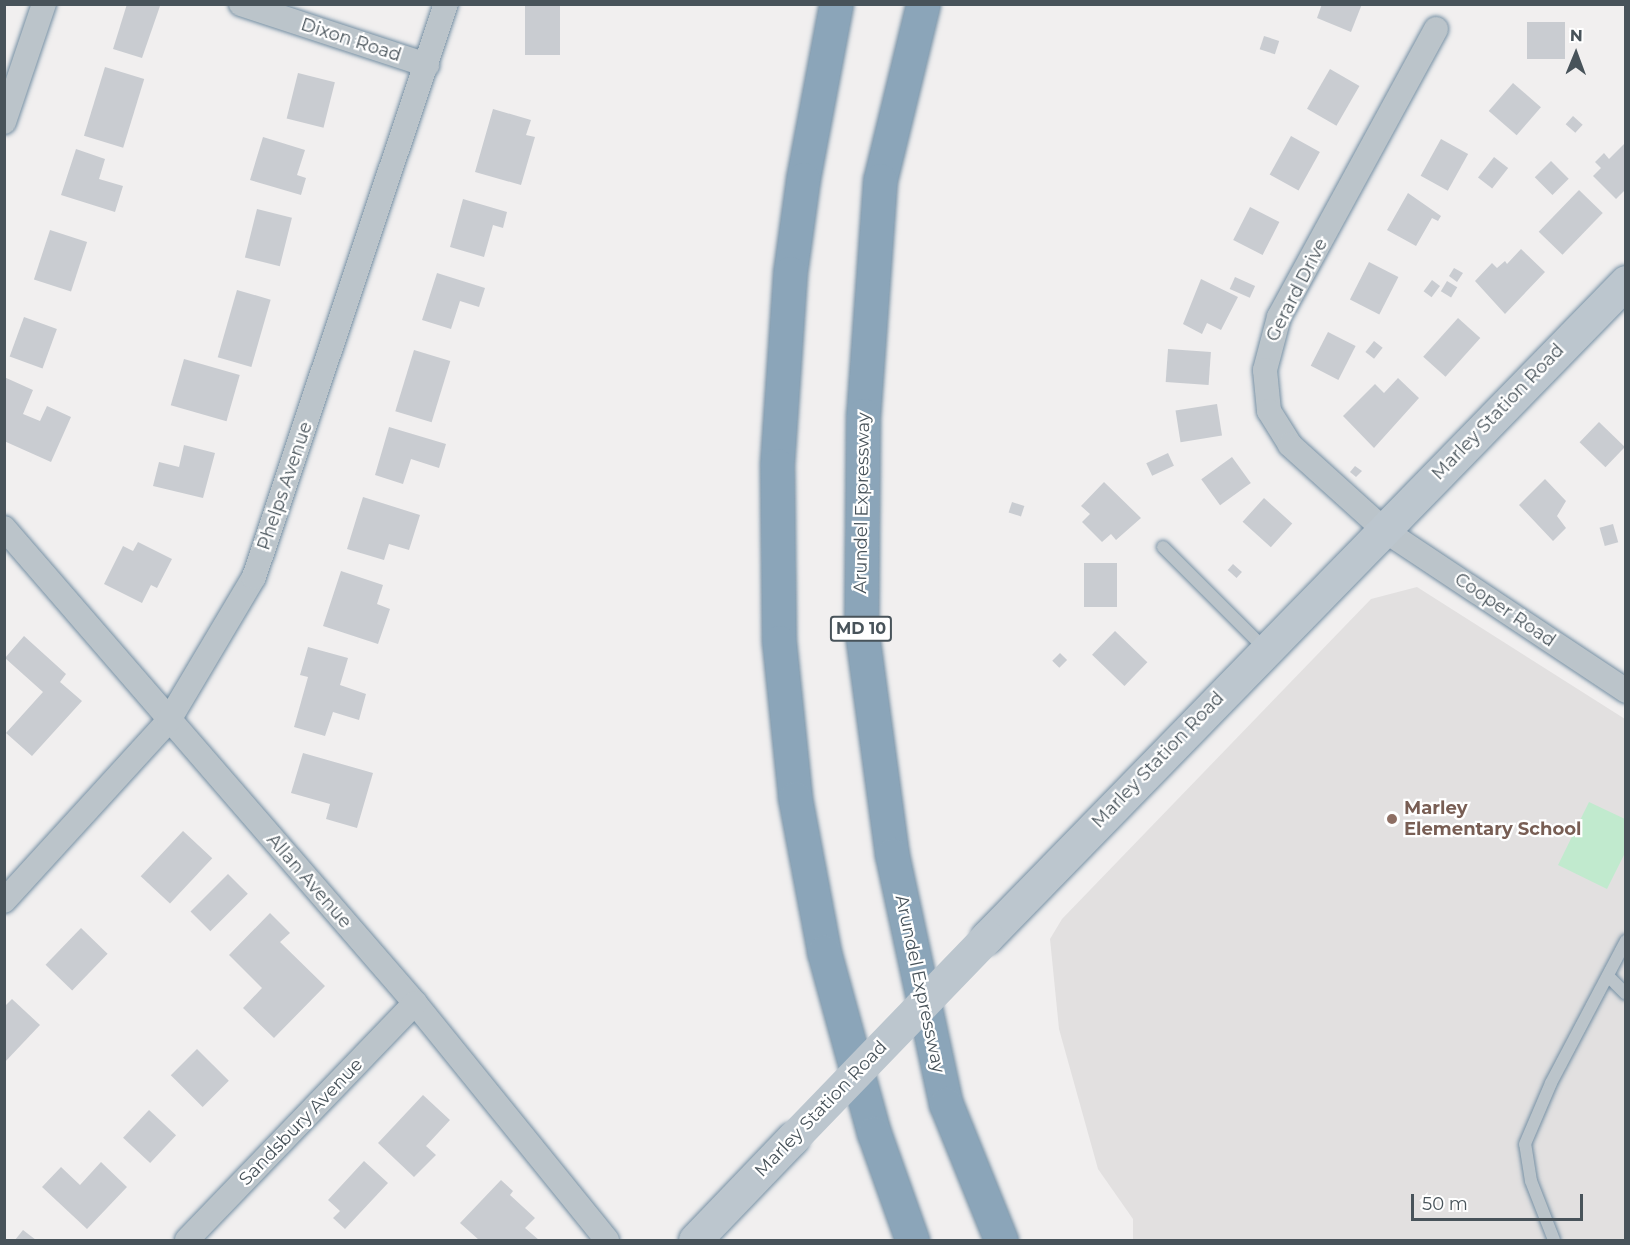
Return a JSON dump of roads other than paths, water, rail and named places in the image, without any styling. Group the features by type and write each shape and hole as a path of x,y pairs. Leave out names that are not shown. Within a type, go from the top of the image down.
{"highway":[{"path":"836,4 802,179 788,295 777,465 779,642 795,798 824,952 874,1133 912,1240"},
{"name":"Arundel Expressway","path":"923,4 880,180 863,415 861,626 892,855 946,1104 1001,1240"}],"main road":[{"name":"Marley Station Road","path":"694,1240 1265,649 1626,282"}],"street":[{"path":"4,122 8,98 44,4"},
{"name":"Dixon Road","path":"241,4 427,65"},
{"name":"Phelps Avenue","path":"4,901 169,720 254,577 446,4"},
{"name":"Gerard Drive","path":"1384,530 1311,465 1276,427 1265,394 1265,370 1268,348 1279,316 1436,29"},
{"name":"Allan Avenue","path":"4,528 415,1003 607,1240"},
{"name":"Cooper Road","path":"1384,530 1626,691"},
{"name":"Sandsbury Avenue","path":"187,1240 415,1003"}],"lane":[{"path":"1163,547 1265,649"},
{"path":"1554,1240 1531,1181 1525,1144 1551,1083 1626,940"},
{"path":"1608,975 1626,994"}],"place":[{"name":"Marley Elementary School","path":"1392,819"}]}
